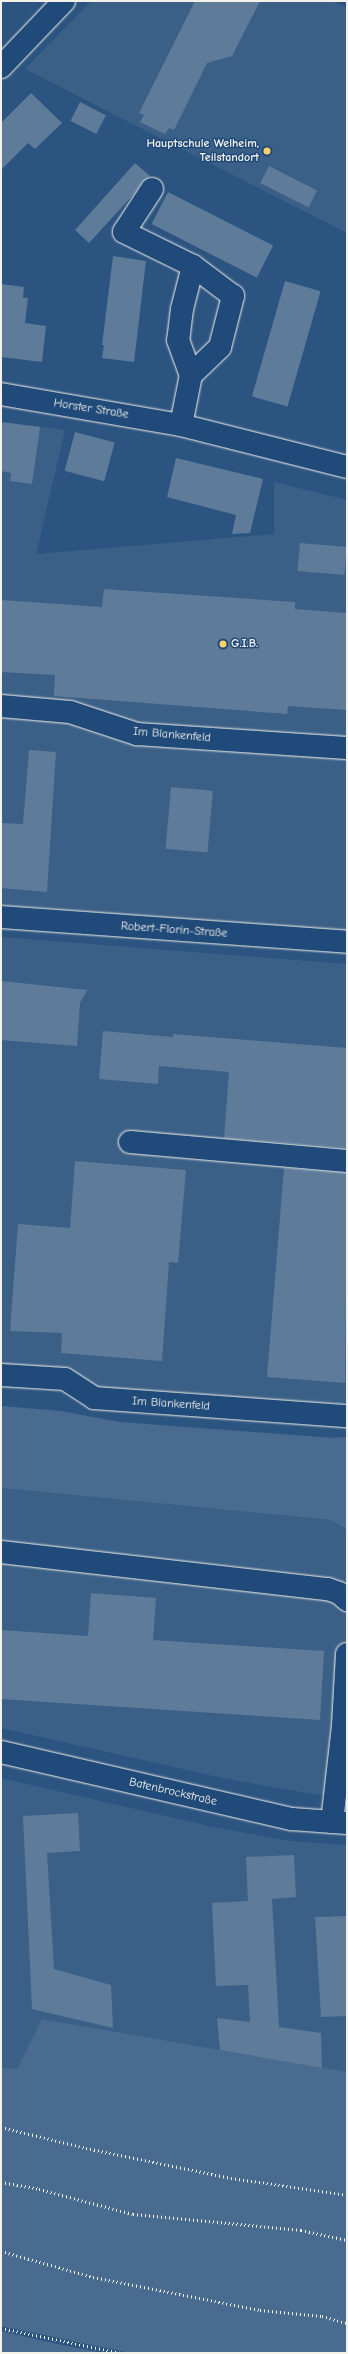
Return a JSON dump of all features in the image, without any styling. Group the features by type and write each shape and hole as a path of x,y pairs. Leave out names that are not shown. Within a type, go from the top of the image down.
{"street":[{"path":"1,67 64,1"},
{"path":"152,189 124,232 193,266 233,296 220,347 191,375"},
{"path":"181,425 191,375 178,340 182,309 193,266"},
{"name":"Horster Straße","path":"1,394 181,425 347,467"},
{"name":"Im Blankenfeld","path":"1,706 70,712 137,734 347,748"},
{"name":"Robert-Florin-Straße","path":"1,917 347,942"},
{"path":"130,1142 347,1161"},
{"name":"Im Blankenfeld","path":"1,1375 65,1379 94,1398 347,1416"},
{"path":"1,1552 328,1589 339,1593 347,1600"},
{"path":"340,1822 347,1654"},
{"name":"Batenbrockstraße","path":"1,1752 292,1819 340,1822"}],"path":[{"path":"1,2127 86,2148 223,2176 347,2195"},
{"path":"1,2182 39,2189 133,2214 301,2230 347,2240"},
{"path":"1,2251 124,2284 260,2310 322,2316 347,2323"},
{"path":"1,2328 121,2353"}],"shaded area":[{"name":"Hauptschule Welheim, Teilstandort","path":"91,1 333,1 347,8 347,233 25,69"},
{"path":"1,422 65,430 36,554 274,534 274,482 347,500 347,931 1,905"},
{"path":"1,937 347,964 347,1401 343,1404 89,1387 73,1370 1,1365"},
{"path":"1,1406 61,1411 120,1422 334,1438 347,1437 347,1530 331,1520 1,1488"},
{"path":"1,1488 331,1520 347,1530 347,1797 313,1794 227,1779 1,1728"},
{"path":"1,1778 213,1827 290,1841 347,1845 347,2072 42,2019 17,2070 1,2068"},
{"path":"42,2019 347,2072 347,2353 130,2353 1,2326 1,2068 17,2069"},
{"path":"1,2331 62,2345 104,2353 1,2353"}],"building":[{"path":"195,1 260,1 232,56 207,63 174,130 169,128 165,134 140,122 144,115 139,113"},
{"path":"31,93 62,123 35,149 28,143 1,170 1,123"},
{"path":"80,102 106,115 96,134 70,121"},
{"path":"135,163 150,176 142,182 134,194 89,243 75,230"},
{"path":"269,166 317,191 308,207 260,183"},
{"path":"168,192 273,246 257,278 152,224"},
{"path":"113,256 146,261 134,362 102,358 104,345 102,345"},
{"path":"285,281 321,291 287,407 252,396"},
{"path":"1,284 24,287 23,298 28,298 25,323 46,326 42,362 1,357"},
{"path":"1,422 40,427 32,484 10,481 11,473 1,471"},
{"path":"75,432 115,443 104,481 65,471"},
{"path":"176,458 263,479 250,533 232,534 236,515 167,497"},
{"path":"300,543 347,547 344,575 298,571"},
{"name":"G.I.B.","path":"104,589 295,602 295,609 347,613 347,710 288,706 287,714 54,696 55,675 1,672 1,600 102,607"},
{"path":"29,750 56,752 47,892 1,888 1,823 23,824"},
{"path":"171,787 213,791 207,852 166,849"},
{"path":"1,981 87,990 80,1003 77,1046 1,1040"},
{"path":"103,1031 173,1037 173,1034 347,1048 347,1148 224,1138 229,1072 159,1066 158,1084 99,1079"},
{"path":"75,1161 186,1170 178,1263 169,1262 162,1361 61,1353 62,1333 10,1331 18,1224 70,1228"},
{"path":"284,1168 347,1173 345,1383 267,1377"},
{"path":"91,1593 156,1598 153,1640 324,1651 320,1720 1,1699 1,1630 88,1636"},
{"path":"78,1813 80,1851 47,1853 54,1969 111,1985 113,2028 32,2009 23,1816"},
{"path":"294,1855 296,1897 272,1899 279,2027 321,2033 322,2068 220,2050 217,2018 250,2022 248,1985 216,1986 212,1903 248,1901 246,1857"},
{"path":"347,1916 347,2016 321,2017 315,1917"}],"place":[{"name":"Hauptschule Welheim, Teilstandort","path":"267,151"},
{"name":"G.I.B.","path":"223,644"}]}
